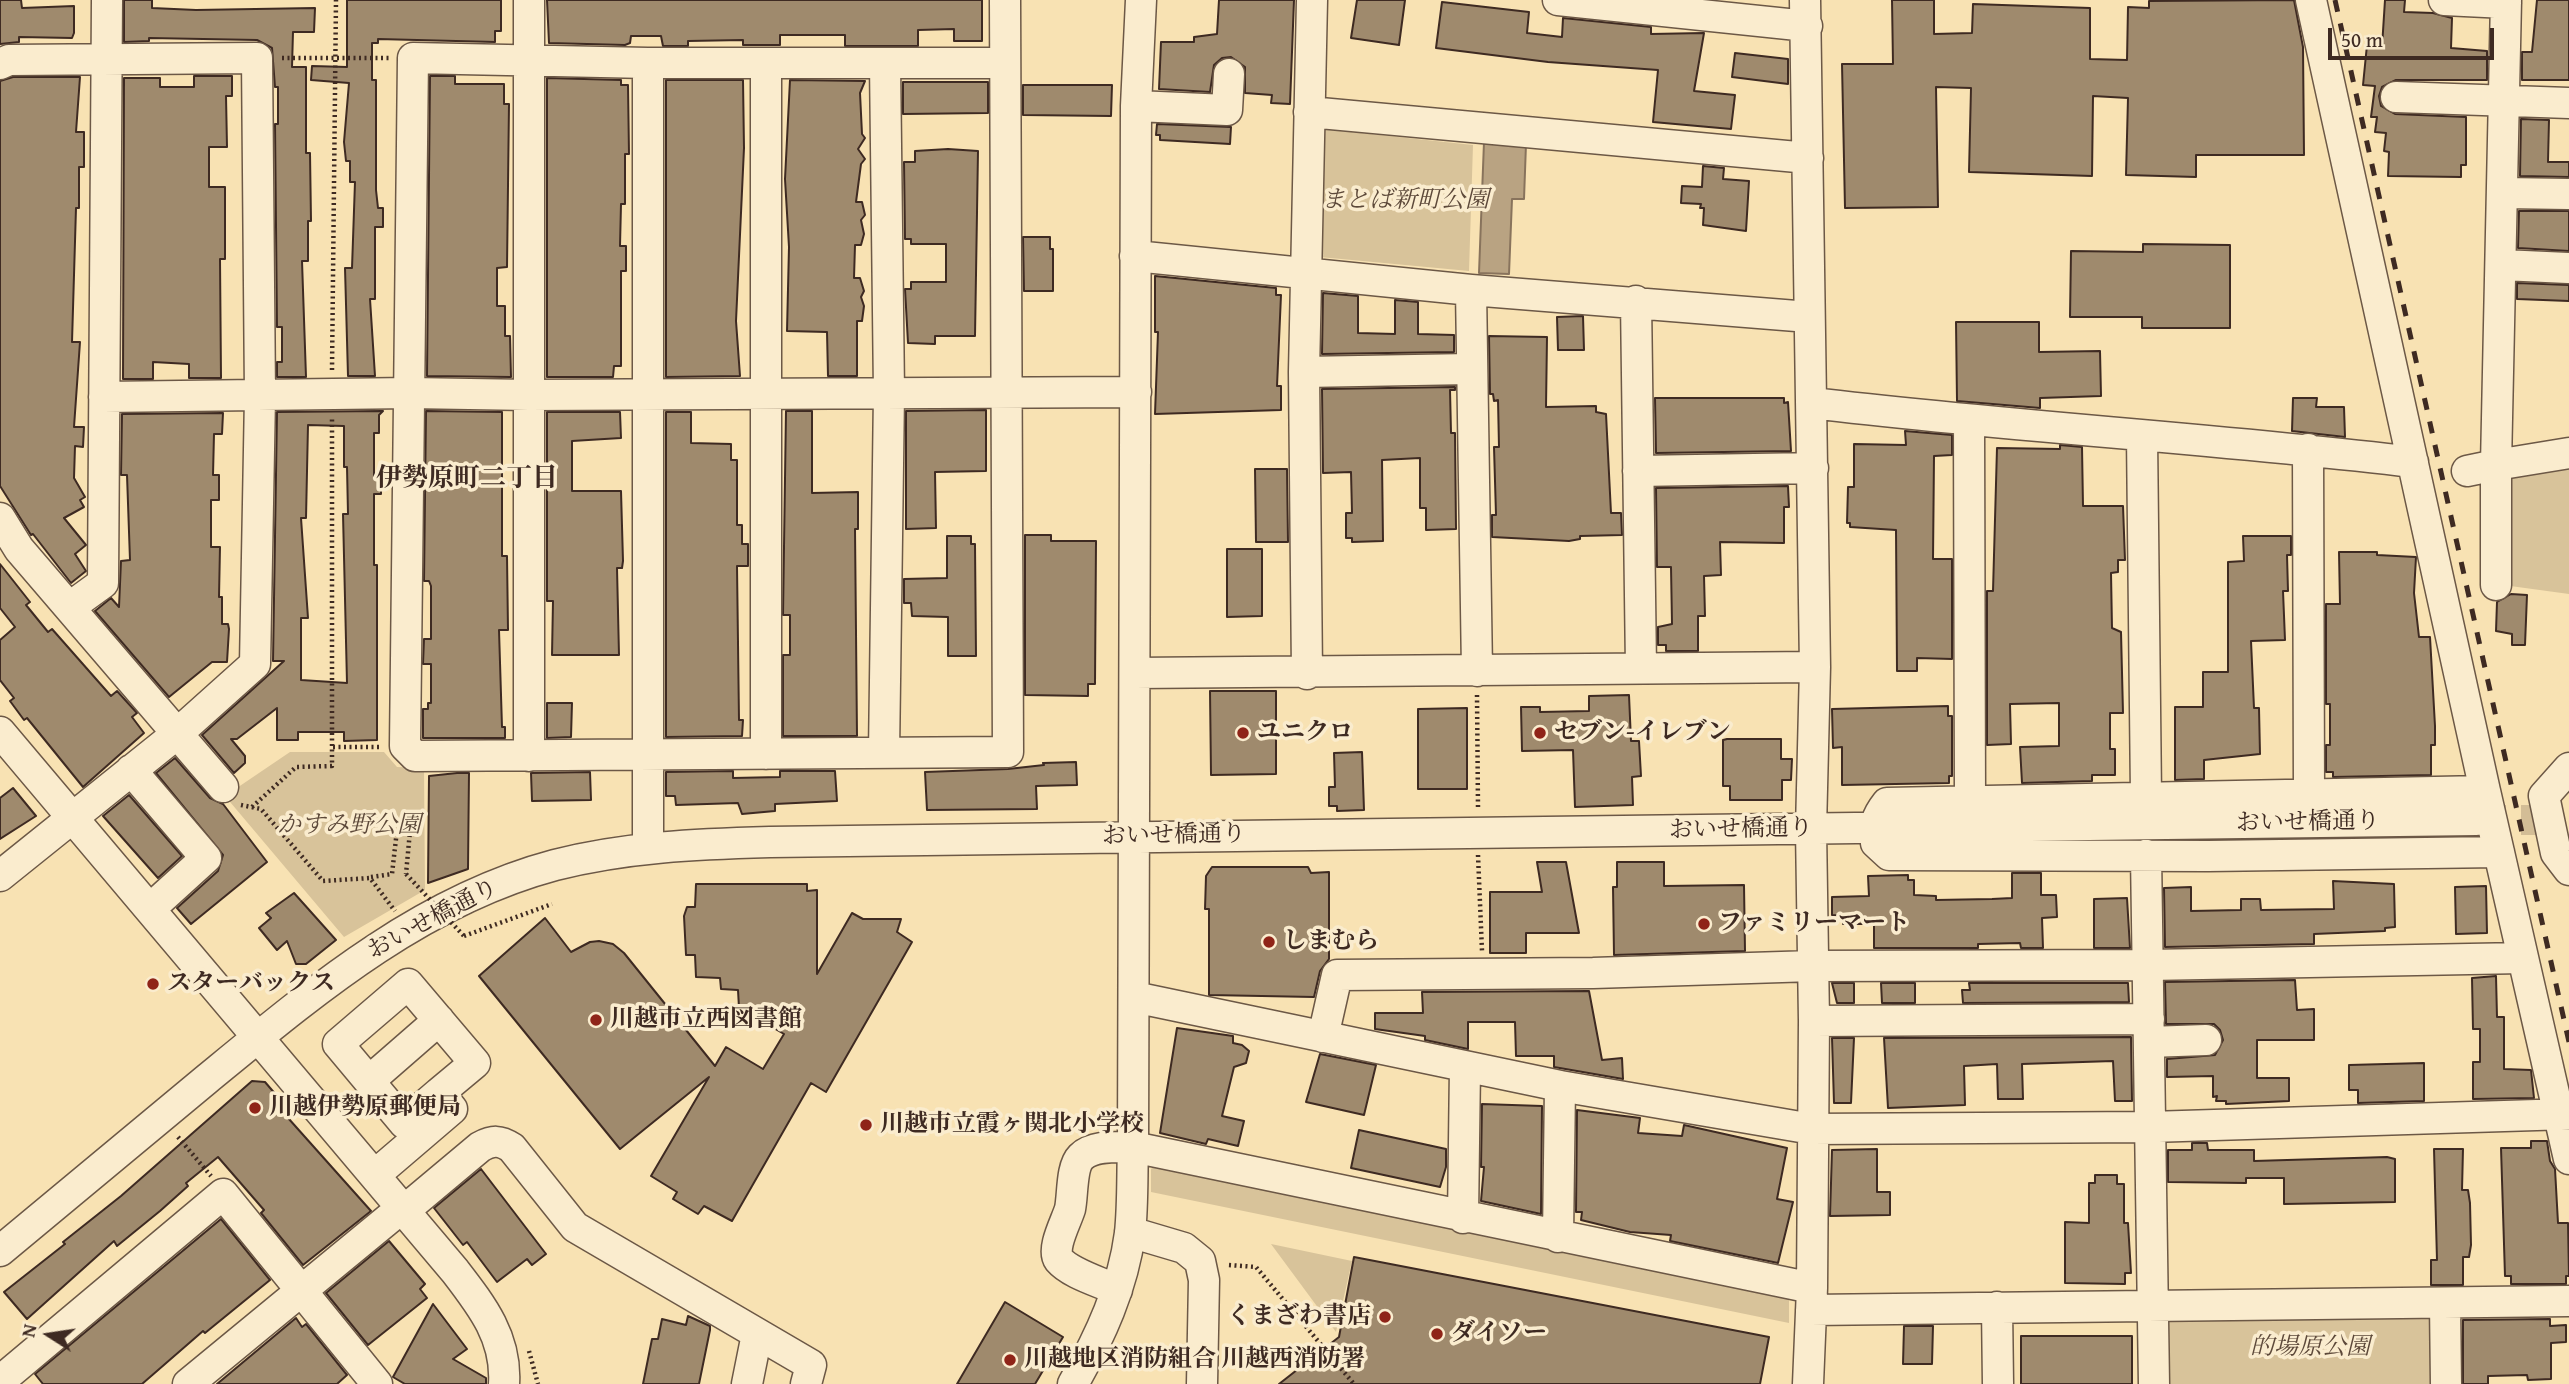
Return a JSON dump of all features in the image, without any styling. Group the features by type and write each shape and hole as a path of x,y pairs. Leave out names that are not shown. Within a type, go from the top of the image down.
{"street":[{"path":"70,607 103,583 107,0"},
{"path":"529,0 529,756"},
{"path":"1003,63 648,63 413,58 405,747 415,756 1008,752 1003,63 1005,0"},
{"path":"1083,1379 1117,1290 1130,1232 1134,997 1132,837 1135,673 1136,106 1141,0"},
{"path":"1307,674 1304,372 1312,0"},
{"path":"1558,0 1806,13 1815,667 1811,829 1814,1021 1812,1299 1808,1384"},
{"path":"2311,0 2484,791 2523,958 2564,1115 2569,1159"},
{"path":"2444,0 2506,2 2496,584"},
{"path":"0,64 9,60 257,58 260,396 256,664 178,733 71,816 0,876"},
{"path":"648,63 648,848"},
{"path":"766,63 766,754"},
{"path":"884,753 889,393 885,63"},
{"path":"1136,106 1227,110 1228,74"},
{"path":"2396,97 2569,103"},
{"path":"1309,112 1808,158"},
{"path":"2504,193 2568,194"},
{"path":"1135,256 1471,290 1636,301 1809,317"},
{"path":"2502,265 2568,268"},
{"path":"1471,290 1469,369 1477,671"},
{"path":"1636,301 1641,668"},
{"path":"1304,372 1469,369"},
{"path":"104,397 410,393 529,395 1136,392"},
{"path":"1812,404 1969,422 2308,449 2413,462"},
{"path":"1969,422 1970,800"},
{"path":"2143,436 2146,797"},
{"path":"2308,449 2309,795"},
{"path":"2467,471 2569,453"},
{"path":"1638,471 1813,468"},
{"path":"0,518 19,549 223,787"},
{"path":"1135,673 1307,674 1815,667"},
{"path":"0,733 376,1174 489,1317 504,1354 504,1384"},
{"path":"2567,861 2556,853 2544,796 2559,792 2569,768"},
{"path":"131,770 206,858 151,908"},
{"path":"2484,791 1887,803 1877,816 1874,829 1876,843 1889,855 2499,852"},
{"name":"おいせ橋通り","path":"0,1251 259,1036 332,978 382,944 472,894 553,866 648,848 770,842 2476,820"},
{"path":"2146,855 2154,1384"},
{"path":"1323,1037 1337,975 1593,973 1813,966 2149,965 2523,958"},
{"path":"408,984 475,1063 404,1123 369,1082 338,1044 408,984"},
{"path":"1134,997 1560,1086 1812,1129 2150,1127 2564,1115"},
{"path":"369,1082 439,1020"},
{"path":"1814,1021 2149,1031 2206,1040"},
{"path":"1463,1218 1465,1067"},
{"path":"1558,1237 1560,1086"},
{"path":"376,1174 452,1109 439,1093"},
{"path":"188,1384 480,1147 490,1142 502,1142 512,1148 575,1227 811,1365 806,1384"},
{"path":"1117,1290 1065,1265 1057,1258 1056,1249 1069,1209 1076,1163 1080,1157 1091,1150 1133,1147 1558,1237 1812,1299 1997,1307 2569,1301"},
{"path":"0,1381 223,1194 376,1384"},
{"path":"1130,1232 1184,1248 1200,1261 1204,1280 1202,1384"},
{"path":"2445,1303 2446,1384"},
{"path":"1997,1307 1998,1384"},
{"path":"747,1384 757,1334"}],"path":[{"path":"257,58 413,58"},
{"path":"1477,671 1478,813"},
{"path":"252,807 296,767 332,766 333,747 405,747"},
{"path":"223,787 242,806 261,809 323,881 392,874 397,830 410,831 406,874 464,936 552,904"},
{"path":"1478,854 1483,973"},
{"path":"370,877 397,912"},
{"path":"178,1137 218,1184 223,1194"},
{"path":"1229,1265 1256,1267 1354,1384"}],"green space":[{"name":"まとば新町公園","path":"1323,129 1473,145 1469,271 1320,257"},
{"path":"2569,460 2569,594 2503,585 2502,474"},
{"name":"かすみ野公園","path":"290,752 384,752 397,767 424,768 425,890 344,937 225,796"},
{"path":"1158,1162 1789,1295 1789,1323 1151,1192 1151,1169"},
{"path":"1271,1244 1352,1261 1336,1332"},
{"name":"的場原公園","path":"2430,1311 2436,1384 2165,1384 2164,1322 2171,1315"}],"shaded area":[{"path":"1484,142 1526,144 1524,199 1512,199 1509,274 1479,273"}],"building":[{"path":"0,0 21,0 22,8 74,6 72,38 19,37 19,42 0,44"},
{"path":"124,0 152,0 152,8 196,10 315,8 314,32 293,32 292,67 306,67 306,153 310,153 311,221 308,221 308,261 302,261 306,377 277,377 277,362 282,362 282,327 277,327 275,124 278,124 278,87 275,87 272,48 257,40 149,38 149,41 124,42"},
{"path":"347,0 501,0 501,31 495,31 495,42 378,39 378,43 372,43 372,80 376,80 376,190 378,208 383,208 383,227 375,227 375,299 370,299 375,376 348,376 345,268 352,268 355,182 350,182 350,161 346,161 344,142 349,83 311,80 312,66 347,67"},
{"path":"547,0 982,0 982,41 954,41 954,29 918,30 918,46 845,46 845,35 780,35 780,45 743,45 743,40 688,41 688,46 663,46 661,36 631,36 630,43 625,45 549,43"},
{"path":"1219,0 1294,0 1290,104 1271,103 1272,95 1245,93 1245,67 1231,57 1222,58 1214,65 1210,92 1159,89 1161,42 1194,42 1194,37 1217,34"},
{"path":"1357,0 1405,0 1399,45 1351,38"},
{"path":"1892,0 1934,0 1934,34 1972,33 1973,4 2090,8 2090,59 2127,60 2128,7 2149,8 2149,1 2294,0 2303,47 2304,155 2196,155 2196,177 2126,175 2128,98 2093,96 2092,176 1969,172 1971,88 1936,87 1938,207 1845,208 1842,64 1893,64"},
{"path":"2385,0 2405,0 2404,12 2433,13 2452,18 2451,48 2487,51 2487,80 2396,80 2382,87 2379,96 2381,106 2395,114 2466,117 2466,165 2461,165 2461,177 2388,176 2389,152 2384,151 2386,133 2375,132 2377,117 2371,117 2375,86 2363,85 2367,45 2382,47"},
{"path":"2537,0 2569,0 2569,80 2522,80 2522,52 2532,52"},
{"path":"1442,2 1529,12 1527,33 1562,37 1563,18 1651,27 1651,34 1704,33 1694,91 1735,95 1731,129 1653,122 1658,70 1548,62 1436,48"},
{"path":"1735,53 1788,59 1788,84 1732,77"},
{"path":"194,76 232,76 232,96 226,96 227,147 209,147 209,187 225,187 225,259 220,259 221,378 189,378 189,364 153,362 153,379 123,379 124,78 160,78 160,87 194,87"},
{"path":"430,76 455,76 455,84 504,84 504,104 509,104 507,267 497,268 497,306 505,306 505,336 510,336 511,377 427,376"},
{"path":"13,77 80,77 76,132 84,132 84,167 79,167 79,208 76,208 72,342 80,342 74,427 84,427 83,447 75,446 74,478 85,497 80,500 84,507 64,518 86,545 75,554 86,571 71,583 33,534 31,535 0,486 0,81"},
{"path":"547,78 621,80 621,85 628,85 629,154 625,154 625,204 621,204 620,246 626,246 626,271 621,271 621,366 614,366 613,377 547,377"},
{"path":"666,80 743,80 744,148 736,321 740,376 666,377"},
{"path":"790,80 865,81 860,93 862,134 865,138 858,149 865,159 861,164 856,202 862,202 865,215 861,220 864,234 861,245 855,245 854,278 860,278 864,291 861,297 864,306 862,321 857,321 857,376 828,376 827,332 787,331 789,247 785,179"},
{"path":"903,82 988,82 988,113 903,114"},
{"path":"1023,85 1112,85 1111,116 1023,115"},
{"path":"2521,119 2549,120 2548,162 2569,162 2569,177 2520,176"},
{"path":"1157,124 1231,127 1230,144 1160,140 1160,135 1156,135"},
{"path":"915,151 978,151 975,336 935,336 935,344 908,343 905,289 911,289 911,282 946,282 946,244 911,244 911,239 905,239 904,162 915,162"},
{"path":"1703,166 1724,168 1723,179 1749,181 1746,231 1703,225 1704,208 1700,208 1701,204 1681,203 1682,186 1702,187"},
{"path":"2519,211 2569,211 2569,251 2518,248"},
{"path":"1023,237 1050,237 1050,249 1053,249 1053,291 1024,291"},
{"path":"2143,244 2230,245 2230,328 2142,328 2142,317 2070,317 2071,251 2143,252"},
{"path":"1155,276 1276,288 1276,295 1281,295 1277,386 1281,386 1281,410 1155,414 1158,332 1155,332"},
{"path":"2517,283 2569,285 2569,301 2517,299"},
{"path":"1323,293 1358,296 1358,333 1395,334 1395,300 1418,302 1418,334 1454,335 1454,352 1322,354"},
{"path":"1583,316 1584,350 1558,350 1557,317"},
{"path":"1956,322 2039,322 2039,352 2100,351 2101,396 2040,398 2040,408 1957,401"},
{"path":"1489,336 1547,337 1546,407 1596,406 1596,412 1606,414 1611,513 1621,513 1622,535 1580,536 1580,539 1569,541 1492,537 1492,515 1496,515 1494,447 1499,447 1498,400 1494,401 1493,394 1490,394"},
{"path":"1455,387 1455,390 1450,390 1451,433 1455,433 1456,529 1426,530 1426,508 1420,508 1420,458 1382,460 1383,541 1352,542 1352,538 1346,538 1346,513 1352,513 1351,472 1323,473 1322,389"},
{"path":"1655,398 1784,398 1784,403 1788,402 1791,451 1656,453"},
{"path":"2293,398 2317,398 2316,407 2344,407 2345,437 2292,431"},
{"path":"986,410 986,471 935,472 936,528 906,529 906,411"},
{"path":"383,411 379,415 379,433 374,433 374,477 381,477 381,494 374,494 374,565 377,565 377,740 344,741 344,732 298,732 298,740 277,740 277,708 237,739 231,739 245,756 245,763 234,773 202,735 284,661 273,661 277,412","holes":["308,425 344,426 348,514 343,514 347,683 301,680 301,618 308,618 301,518 306,518"]},
{"path":"426,411 502,412 502,556 507,556 508,630 499,630 502,727 505,727 505,738 423,738 423,709 428,709 428,703 431,703 431,664 423,664 424,639 431,639 431,586 429,581 424,581"},
{"path":"786,411 812,411 812,493 858,492 858,529 855,529 857,736 783,736 783,655 790,655 790,615 783,615"},
{"path":"547,412 620,412 621,438 572,441 572,491 621,491 623,561 622,568 617,568 619,655 552,655 553,601 547,601"},
{"path":"666,412 691,412 691,443 731,444 731,460 737,460 737,525 742,525 742,544 748,544 748,566 737,566 739,720 743,720 742,736 666,737"},
{"path":"223,413 222,434 214,434 213,475 219,475 219,500 211,500 211,547 220,547 219,597 222,597 222,624 228,624 229,629 227,662 212,662 169,697 95,611 111,598 119,607 121,561 130,560 127,475 121,475 122,414"},
{"path":"1905,431 1952,435 1952,455 1934,456 1933,559 1952,559 1952,659 1917,658 1917,671 1897,671 1896,530 1850,527 1850,523 1847,523 1848,487 1854,487 1854,444 1906,445"},
{"path":"2060,445 2082,447 2083,506 2123,506 2125,560 2118,560 2118,572 2111,573 2112,628 2121,632 2123,713 2110,713 2110,749 2115,749 2115,775 2092,775 2092,781 2022,783 2020,747 2059,746 2059,703 2010,704 2011,744 1987,745 1987,591 1993,591 1997,448 2060,449"},
{"path":"1255,469 1287,469 1288,542 1256,542"},
{"path":"1788,486 1789,507 1784,507 1784,543 1720,542 1721,575 1704,576 1705,616 1698,616 1698,651 1666,651 1666,645 1658,645 1658,627 1672,624 1671,567 1657,567 1656,488"},
{"path":"1025,535 1051,535 1051,541 1096,541 1095,684 1088,684 1088,696 1025,695"},
{"path":"947,536 971,536 971,544 975,544 976,656 948,656 948,617 912,616 911,603 904,603 904,579 947,578"},
{"path":"2243,536 2291,536 2291,555 2287,555 2288,591 2283,591 2285,640 2251,641 2254,708 2259,708 2260,754 2204,760 2204,779 2175,780 2175,707 2203,707 2203,672 2228,672 2228,562 2244,561"},
{"path":"1227,549 1262,549 1262,616 1227,617"},
{"path":"2339,552 2377,552 2377,555 2416,557 2414,593 2419,637 2430,637 2435,726 2435,745 2431,745 2431,775 2333,777 2333,772 2326,772 2326,745 2330,745 2330,704 2326,704 2326,604 2340,604"},
{"path":"0,564 30,602 26,605 48,632 52,629 111,696 117,691 137,713 132,717 144,733 83,787 27,718 24,720 10,701 14,698 0,680 0,640 15,627 0,608"},
{"path":"2511,594 2527,595 2525,645 2512,645 2512,634 2496,631 2497,602"},
{"name":"ユニクロ","path":"1210,691 1276,691 1276,774 1211,775"},
{"path":"1629,695 1631,741 1639,741 1641,776 1632,777 1633,805 1575,807 1573,750 1522,751 1521,707 1540,707 1540,712 1589,711 1589,696"},
{"path":"547,703 572,703 571,737 547,738"},
{"path":"1948,706 1948,716 1952,716 1952,776 1949,776 1949,783 1842,785 1842,747 1833,748 1832,709"},
{"path":"1467,708 1467,789 1418,789 1418,709"},
{"path":"1781,739 1781,759 1792,759 1791,780 1782,780 1782,800 1730,800 1730,786 1723,786 1723,740"},
{"path":"1362,752 1364,810 1337,811 1337,806 1329,806 1329,787 1335,787 1334,753"},
{"path":"175,758 210,798 223,804 267,862 191,924 177,908 218,871 223,855 156,773"},
{"path":"1076,762 1077,785 1036,786 1037,809 927,810 925,772 1008,769 1044,765 1043,763"},
{"path":"733,771 733,778 780,777 780,771 835,771 837,801 775,804 775,811 742,814 738,803 676,805 675,796 666,796 666,772"},
{"path":"590,772 591,800 532,801 531,773"},
{"path":"469,773 468,869 428,883 429,776"},
{"path":"13,788 36,816 0,839 0,798"},
{"path":"129,795 182,856 158,878 103,816"},
{"path":"1537,862 1566,862 1579,933 1526,933 1526,953 1490,953 1490,892 1542,892"},
{"path":"1617,862 1664,862 1664,886 1744,885 1745,951 1614,955 1613,887 1617,887"},
{"name":"しまむら","path":"1212,867 1308,867 1311,873 1329,872 1329,959 1320,971 1314,997 1209,995 1209,909 1205,909 1206,876"},
{"path":"2012,873 2041,873 2041,895 2056,895 2057,917 2042,918 2043,948 2021,948 2020,943 1978,944 1978,948 1874,948 1874,924 1843,924 1843,916 1832,915 1832,897 1869,896 1868,876 1908,875 1908,880 1914,880 1914,895 1936,896 1936,900 1992,899 2012,898"},
{"path":"2333,881 2394,884 2395,927 2385,928 2385,931 2314,934 2314,944 2165,947 2164,888 2191,887 2191,911 2241,910 2241,899 2260,899 2261,910 2334,909"},
{"path":"696,884 807,884 807,891 817,890 817,974 852,913 863,919 901,919 897,932 912,942 826,1092 811,1083 732,1221 704,1206 698,1214 673,1199 677,1192 651,1176 709,1077 620,1149 479,976 545,918 571,952 590,942 599,941 613,944 624,953 715,1066 726,1047 763,1069 784,1034 739,1008 738,990 721,989 720,978 696,977 695,955 686,955 684,916 687,907 695,907"},
{"path":"2486,886 2487,933 2456,934 2455,887"},
{"path":"294,893 336,940 306,964 296,964 287,941 277,950 259,928 271,918 266,913"},
{"path":"2127,898 2130,948 2094,948 2094,899"},
{"path":"2496,976 2497,1017 2504,1017 2504,1069 2531,1070 2534,1098 2473,1099 2473,1062 2480,1062 2480,1029 2473,1029 2472,978"},
{"path":"2295,980 2297,1010 2314,1009 2314,1040 2257,1040 2257,1078 2289,1078 2289,1101 2226,1104 2226,1101 2216,1101 2217,1096 2213,1097 2213,1076 2167,1077 2167,1059 2215,1055 2223,1040 2220,1030 2214,1024 2166,1024 2165,982"},
{"path":"1832,983 1854,983 1854,1003 1837,1003"},
{"path":"1881,983 1915,983 1915,1003 1882,1003"},
{"path":"1969,983 2128,983 2129,1002 1963,1003 1962,990 1970,990"},
{"path":"1589,991 1602,1060 1622,1058 1623,1079 1554,1067 1554,1056 1516,1056 1515,1022 1468,1022 1468,1049 1425,1040 1425,1036 1375,1029 1375,1013 1423,1013 1422,992"},
{"path":"1177,1028 1233,1036 1233,1043 1242,1045 1249,1051 1246,1063 1234,1067 1222,1116 1244,1121 1238,1146 1208,1139 1206,1144 1160,1133"},
{"path":"2131,1037 2132,1101 2115,1101 2113,1061 2022,1064 2023,1099 1998,1099 1997,1064 1964,1066 1965,1105 1888,1108 1884,1038"},
{"path":"1832,1038 1854,1038 1851,1103 1834,1103"},
{"path":"1320,1054 1376,1065 1364,1115 1306,1102"},
{"path":"2424,1063 2424,1101 2358,1103 2358,1090 2349,1090 2349,1065"},
{"path":"252,1081 265,1082 277,1096 272,1100 371,1211 303,1265 261,1213 264,1210 218,1157 186,1183 188,1186 160,1211 117,1246 114,1241 27,1319 4,1292 65,1244 63,1242 121,1196"},
{"path":"1482,1104 1542,1106 1541,1214 1481,1201 1484,1167 1481,1167"},
{"path":"1577,1110 1640,1118 1638,1133 1682,1136 1684,1125 1787,1148 1777,1199 1793,1202 1778,1263 1670,1241 1671,1235 1630,1232 1581,1220 1582,1212 1576,1212"},
{"path":"1359,1130 1446,1149 1446,1167 1440,1187 1351,1168"},
{"path":"2531,1141 2547,1141 2550,1161 2555,1169 2558,1223 2568,1223 2569,1276 2566,1276 2566,1284 2511,1284 2511,1276 2505,1276 2501,1148 2531,1148"},
{"path":"2192,1143 2207,1143 2208,1150 2254,1150 2254,1161 2387,1157 2395,1159 2395,1202 2284,1204 2284,1178 2246,1178 2246,1183 2168,1182 2168,1150 2192,1150"},
{"path":"1877,1149 1877,1192 1890,1192 1890,1215 1830,1216 1832,1150"},
{"path":"2434,1149 2463,1149 2462,1190 2468,1190 2471,1245 2469,1257 2463,1257 2463,1285 2431,1285 2431,1260 2437,1260"},
{"path":"481,1169 546,1254 532,1265 527,1259 497,1282 467,1242 463,1245 434,1208"},
{"path":"2095,1175 2117,1175 2117,1184 2124,1184 2124,1223 2128,1223 2131,1273 2125,1273 2125,1284 2065,1283 2065,1222 2089,1223 2089,1183 2095,1183"},
{"path":"221,1219 270,1280 205,1333 203,1331 142,1384 43,1384 35,1374"},
{"path":"389,1241 425,1284 420,1289 427,1298 368,1345 326,1293"},
{"path":"1354,1257 1769,1337 1760,1384 1279,1384 1339,1337"},
{"name":"川越地区消防組合 川越西消防署","path":"1005,1302 1063,1337 1035,1384 957,1384"},
{"path":"433,1304 467,1349 453,1359 486,1378 486,1384 405,1384 393,1377"},
{"path":"688,1316 710,1326 699,1384 643,1384 652,1339 658,1339 662,1319 686,1325"},
{"path":"296,1318 302,1327 306,1324 347,1375 337,1384 217,1384"},
{"path":"2550,1319 2550,1326 2566,1325 2566,1342 2551,1343 2551,1379 2528,1380 2527,1375 2488,1376 2488,1384 2463,1384 2463,1320"},
{"path":"1904,1326 1933,1326 1932,1364 1903,1364"},
{"path":"2021,1336 2132,1336 2132,1384 2021,1384"}],"tunnel":[{"path":"2476,820 2558,820"}],"railway":[{"path":"2335,0 2569,1042"}],"place":[{"name":"ユニクロ","path":"1243,733"},
{"name":"セブン-イレブン","path":"1540,733"},
{"name":"ファミリーマート","path":"1704,924"},
{"name":"しまむら","path":"1269,942"},
{"name":"スターバックス","path":"153,984"},
{"name":"川越市立西図書館","path":"596,1020"},
{"name":"川越伊勢原郵便局","path":"255,1108"},
{"name":"川越市立霞ヶ関北小学校","path":"866,1125"},
{"name":"くまざわ書店","path":"1385,1317"},
{"name":"ダイソー","path":"1437,1334"},
{"name":"川越地区消防組合 川越西消防署","path":"1010,1360"}],"district":[{"name":"伊勢原町二丁目","path":"467,479"}]}
